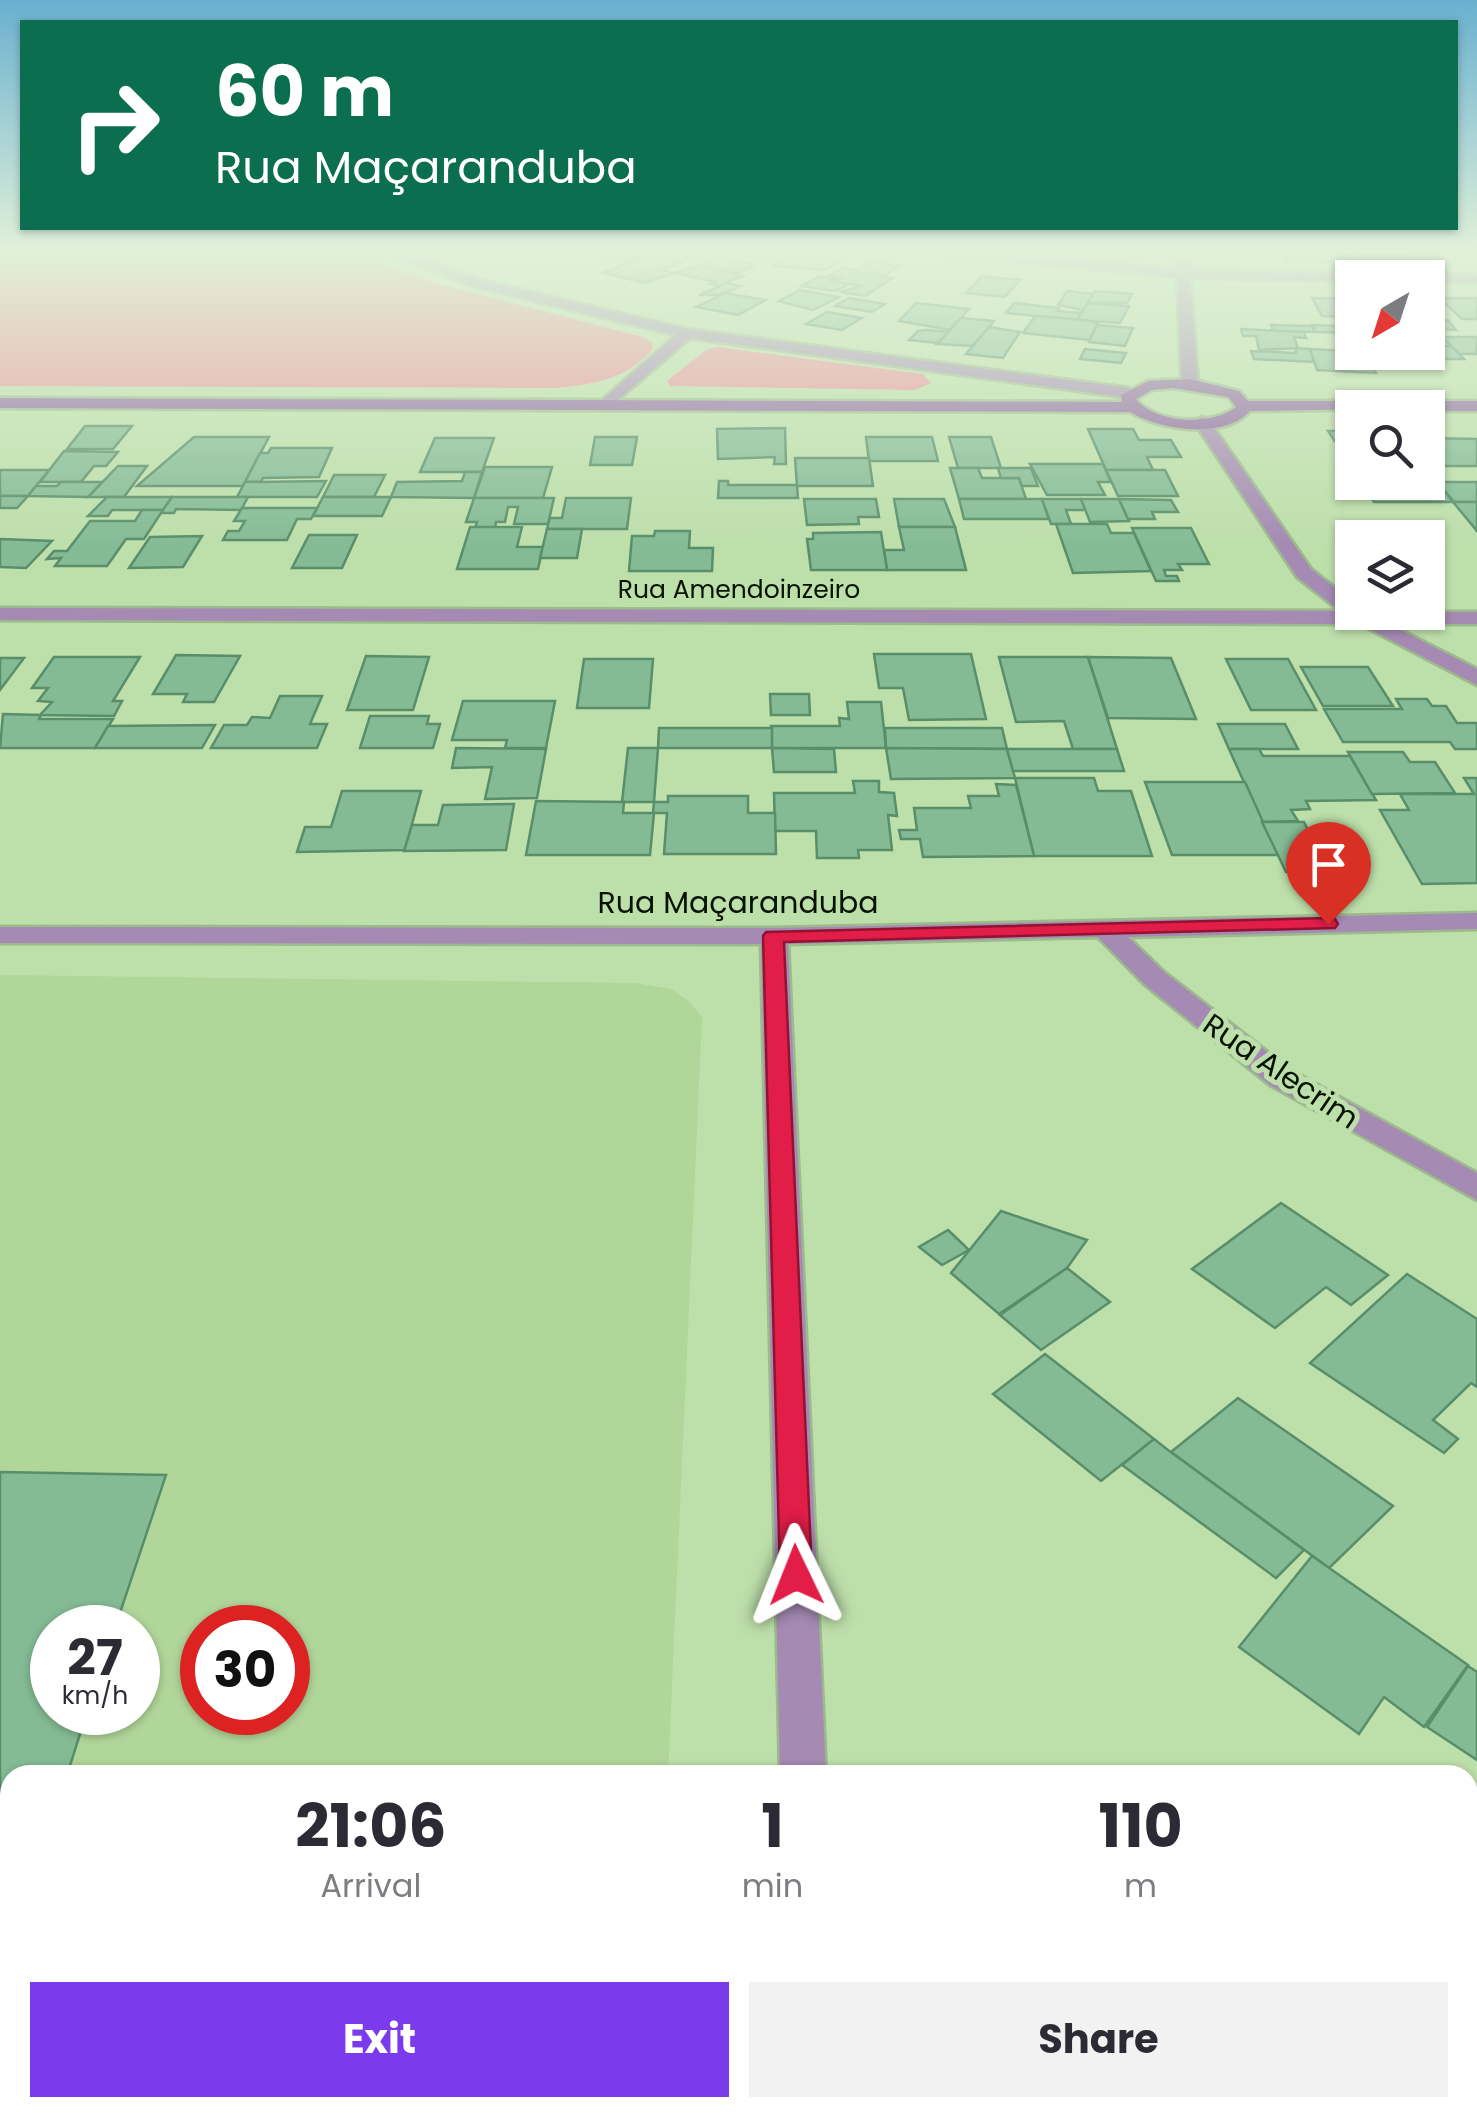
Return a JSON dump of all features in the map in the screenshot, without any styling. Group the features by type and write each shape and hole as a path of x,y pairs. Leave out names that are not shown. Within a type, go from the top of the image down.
{"street":[{"path":"606,406 669,349"},
{"path":"797,349 1131,400 1161,418 1202,422 1234,417 1244,406"},
{"path":"1188,349 1190,384"},
{"path":"0,404 606,406 1131,400 1152,384 1190,384 1232,394 1244,406 1477,406"},
{"path":"1202,422 1304,573 1335,597"},
{"name":"Rua Amendoinzeiro","path":"0,614 1335,614"},
{"name":"Rua Amendoinzeiro","path":"1445,617 1477,618"},
{"path":"1386,630 1477,678"},
{"name":"Rua Maçaranduba","path":"0,934 774,936 1477,921"},
{"name":"Rua Alecrim","path":"1104,928 1154,978 1281,1078 1477,1188"},
{"path":"774,936 803,1765"}],"shaded area":[{"path":"0,349 652,349 621,374 553,388 0,386"},
{"path":"731,349 923,374 931,383 915,390 670,386 667,381 706,350"},
{"path":"0,975 635,983 671,989 690,1002 702,1018 668,1765 0,1765"}],"building":[{"path":"970,349 1009,349 1003,358 966,354"},
{"path":"1085,349 1126,353 1121,363 1080,359"},
{"path":"1295,349 1310,349 1314,362 1254,359 1251,351 1296,353"},
{"path":"1310,349 1335,350 1335,370 1376,373 1317,370"},
{"path":"1445,349 1454,349 1464,359 1445,359"},
{"path":"1454,349 1477,349 1477,354 1459,354"},
{"path":"85,426 132,426 113,449 67,449"},
{"path":"785,428 786,464 774,464 775,457 718,459 717,429"},
{"path":"1088,429 1133,429 1139,440 1171,440 1181,457 1147,457 1153,470 1106,470"},
{"path":"194,437 269,437 243,486 137,486"},
{"path":"595,437 637,437 632,465 590,465"},
{"path":"866,437 932,437 938,461 869,461"},
{"path":"949,437 991,437 1001,468 958,468"},
{"path":"435,438 494,438 482,472 420,472"},
{"path":"1445,438 1477,439 1477,466 1445,466"},
{"path":"271,448 332,448 319,477 245,482 260,453 268,453"},
{"path":"64,451 118,452 106,466 94,466 81,482 40,482"},
{"path":"795,458 869,458 873,486 797,486"},
{"path":"1030,464 1103,464 1111,482 1098,482 1105,495 1047,495"},
{"path":"118,466 147,466 124,497 88,497"},
{"path":"485,467 552,467 543,498 474,498"},
{"path":"950,468 978,468 982,478 1019,478 1026,499 959,499"},
{"path":"998,468 1031,468 1038,486 1022,486 1019,478 1001,478"},
{"path":"0,470 49,470 28,496 0,496"},
{"path":"1106,470 1165,470 1178,496 1118,496"},
{"path":"465,472 482,472 474,498 391,497 397,482 462,481"},
{"path":"334,475 385,475 374,497 323,497"},
{"path":"326,481 317,497 237,497 245,482"},
{"path":"719,481 728,481 728,485 797,485 798,498 718,498"},
{"path":"61,482 102,482 88,497 28,496 36,486 57,486"},
{"path":"1445,482 1477,482 1477,502 1454,502 1445,491"},
{"path":"1445,491 1453,502 1374,502 1445,500"},
{"path":"0,496 28,496 17,508 0,508"},
{"path":"107,497 172,497 163,510 112,510 108,516 88,516"},
{"path":"172,497 248,497 241,510 176,509 174,513 161,513"},
{"path":"323,497 391,497 382,516 313,516"},
{"path":"474,498 554,498 548,524 514,524 518,507 508,507 505,522 496,522 495,528 475,528 477,522 466,522"},
{"path":"566,498 631,498 627,529 547,529 550,518 562,518"},
{"path":"804,499 876,499 879,517 858,517 859,524 807,525"},
{"path":"894,499 944,499 955,527 899,527"},
{"path":"959,499 1042,499 1049,519 964,519"},
{"path":"1042,499 1081,499 1086,510 1066,510 1071,524 1051,524"},
{"path":"1081,499 1119,499 1129,521 1090,522"},
{"path":"1119,499 1171,500 1178,512 1152,512 1155,519 1128,519"},
{"path":"1453,502 1477,502 1477,531"},
{"path":"242,508 317,508 311,519 297,519 287,540 223,540 228,531 239,531 245,521 234,521"},
{"path":"142,510 163,510 144,539 126,539 107,566 55,566 61,558 47,559 54,551 67,551 90,521 135,521"},
{"path":"1056,524 1107,524 1111,533 1134,533 1151,571 1073,573"},
{"path":"470,527 522,527 517,547 543,547 538,569 457,569"},
{"path":"899,527 955,527 966,570 887,570 884,550 904,550"},
{"path":"1132,528 1191,528 1209,564 1178,564 1182,570 1164,570 1166,576 1177,576 1179,581 1156,581"},
{"path":"547,529 582,529 577,558 540,558"},
{"path":"655,531 690,531 689,548 713,548 712,571 629,571 632,536 654,536"},
{"path":"881,532 887,570 811,570 807,539 813,539 813,533"},
{"path":"309,535 357,535 342,568 292,568"},
{"path":"202,536 183,567 129,568 150,537"},
{"path":"0,539 52,541 26,568 0,567"},
{"path":"874,654 971,654 986,719 909,720 903,688 879,688"},
{"path":"176,655 240,656 214,702 183,702 187,694 153,694"},
{"path":"366,656 429,657 413,710 347,710"},
{"path":"54,657 140,657 113,701 122,701 114,716 40,715 52,702 38,701 48,688 32,688"},
{"path":"999,657 1088,657 1117,749 1073,749 1064,721 1016,722"},
{"path":"1088,657 1171,658 1196,719 1108,718"},
{"path":"0,658 24,658 0,690"},
{"path":"584,659 653,659 649,708 577,708"},
{"path":"1226,659 1288,659 1316,710 1251,710"},
{"path":"1301,667 1368,667 1393,706 1323,706"},
{"path":"770,694 809,694 810,715 771,715"},
{"path":"280,696 322,696 310,724 327,724 317,748 211,748 224,725 247,725 252,717 270,718"},
{"path":"1396,699 1427,699 1432,706 1446,706 1457,723 1477,723 1477,749 1455,749 1450,742 1343,742 1324,709 1402,709"},
{"path":"463,701 555,701 546,748 505,748 507,740 452,740"},
{"path":"847,702 881,702 886,748 772,748 771,726 840,726 839,718 849,719"},
{"path":"3,714 41,715 39,719 113,719 95,748 0,748"},
{"path":"370,716 429,716 427,724 440,724 433,748 360,748"},
{"path":"1218,724 1285,724 1298,749 1229,749"},
{"path":"215,725 202,748 95,748 108,726"},
{"path":"659,728 772,728 772,748 658,748"},
{"path":"885,728 1002,728 1007,749 886,748"},
{"path":"456,748 546,749 537,798 485,799 492,767 452,768"},
{"path":"628,748 658,748 654,802 622,802"},
{"path":"772,748 834,749 836,772 774,772"},
{"path":"886,748 1007,749 1015,778 891,779"},
{"path":"1007,749 1117,749 1124,771 1013,771"},
{"path":"1229,749 1259,749 1263,756 1350,756 1376,800 1306,801 1310,809 1291,810 1298,821 1262,822"},
{"path":"1348,752 1403,752 1410,762 1435,762 1455,793 1372,794"},
{"path":"1015,778 1094,778 1098,791 1131,791 1152,856 1034,856"},
{"path":"1464,778 1477,778 1477,883 1422,884 1380,810 1409,810 1400,794 1474,794"},
{"path":"853,781 879,781 879,792 894,793 897,816 888,815 892,850 858,850 859,858 817,858 816,831 775,831 774,793 855,793"},
{"path":"1145,782 1245,782 1278,855 1172,855"},
{"path":"996,784 1016,785 1034,856 923,857 920,839 901,839 899,830 917,830 914,808 971,808 968,796 999,796"},
{"path":"342,791 421,791 405,850 297,852 305,827 331,827"},
{"path":"668,796 748,796 748,813 775,813 776,854 664,854 667,813 653,813 654,802 668,802"},
{"path":"536,801 624,802 623,813 654,813 650,855 526,855"},
{"path":"514,804 506,850 404,851 412,825 438,825 443,805"},
{"path":"1262,822 1304,822 1328,871 1286,872"},
{"path":"1281,1203 1388,1275 1351,1305 1326,1287 1275,1328 1192,1269"},
{"path":"1001,1211 1087,1240 1067,1268 999,1314 951,1273"},
{"path":"948,1230 969,1250 942,1265 919,1247"},
{"path":"1067,1268 1110,1302 1041,1350 1000,1315"},
{"path":"1407,1274 1477,1319 1477,1387 1471,1383 1433,1420 1458,1439 1444,1453 1310,1363"},
{"path":"1045,1354 1154,1439 1101,1481 993,1394"},
{"path":"1238,1398 1393,1506 1329,1568 1171,1452"},
{"path":"1154,1439 1304,1550 1276,1578 1122,1465"},
{"path":"0,1472 166,1475 123,1605 30,1605 30,1735 80,1735 70,1765 0,1765"},
{"path":"1312,1556 1468,1665 1424,1727 1384,1697 1359,1734 1239,1647"},
{"path":"1468,1666 1477,1672 1477,1760 1427,1727"}],"route":[{"path":"796,1575 774,936 1328,924"}]}
